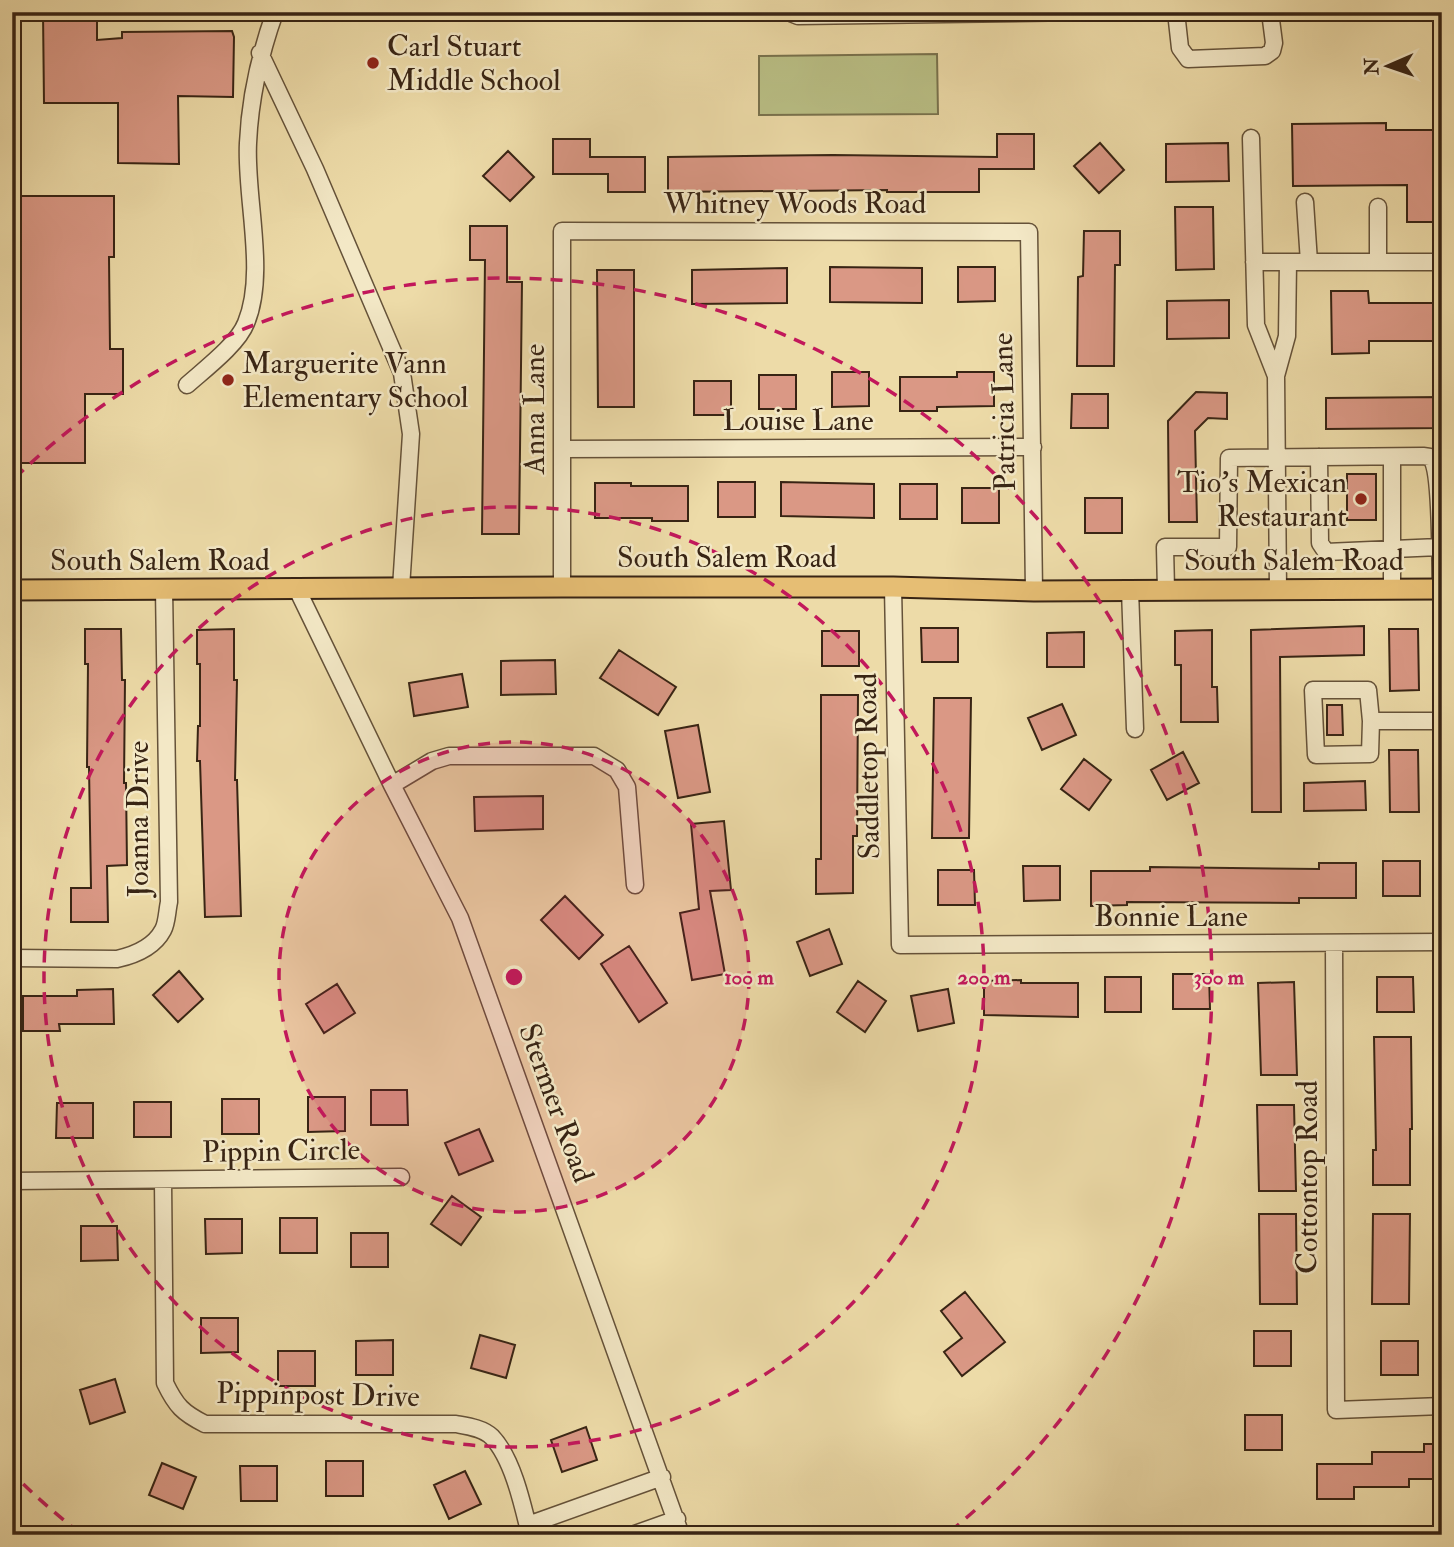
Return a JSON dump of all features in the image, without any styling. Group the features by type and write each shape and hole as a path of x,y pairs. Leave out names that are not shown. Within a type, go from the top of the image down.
{"main road":[{"name":"South Salem Road","path":"12,590 562,587 893,587 1034,591 1441,589"}],"street":[{"path":"187,385 245,327 252,306 254,265 248,144 260,53 275,12"},
{"path":"788,12 797,16 1081,12"},
{"path":"1176,12 1180,48 1188,59 1265,56 1272,51 1274,43 1270,12"},
{"path":"260,53 315,169 402,373 411,435 401,588"},
{"path":"1251,138 1256,325 1276,376"},
{"path":"1305,201 1309,262"},
{"path":"1378,207 1378,262"},
{"name":"Whitney Woods Road","path":"562,231 1029,232"},
{"name":"Anna Lane","path":"562,231 562,587"},
{"name":"Patricia Lane","path":"1029,232 1034,591"},
{"path":"1254,262 1442,262"},
{"path":"1278,590 1276,376 1287,336 1288,262"},
{"name":"Louise Lane","path":"563,449 1033,447"},
{"path":"1166,590 1165,547 1228,547 1229,458 1277,457 1430,457 1435,462 1441,589"},
{"path":"1319,457 1322,549 1326,552 1365,552 1391,548 1439,547"},
{"path":"1392,457 1392,590"},
{"name":"Saddletop Road","path":"893,587 900,945"},
{"name":"Joanna Drive","path":"12,958 117,959 134,955 149,946 163,929 169,902 164,589"},
{"name":"Stermer Road","path":"297,589 460,918 679,1527"},
{"path":"1129,590 1135,729"},
{"path":"1313,690 1368,690 1371,721 1370,754 1316,755 1313,690"},
{"path":"1371,721 1442,721"},
{"path":"392,785 432,761 449,756 594,756 617,770 627,787 635,885"},
{"name":"Bonnie Lane","path":"900,945 1442,942"},
{"name":"Cottontop Road","path":"1334,944 1336,1410 1442,1406"},
{"name":"Pippin Circle","path":"163,1181 401,1177"},
{"path":"12,1181 163,1181"},
{"name":"Pippinpost Drive","path":"163,1181 165,1383 175,1403 187,1415 205,1424 223,1426 472,1426 491,1435 503,1454 520,1496 529,1530 662,1477"},
{"path":"632,1535 679,1527"}],"green space":[{"path":"937,54 938,114 759,115 759,56"}],"building":[{"path":"43,12 97,12 97,40 122,38 122,32 232,31 233,97 178,96 179,164 118,163 118,103 44,103"},
{"path":"1386,123 1386,130 1442,130 1442,222 1407,222 1407,185 1293,186 1292,124"},
{"path":"997,134 1034,134 1034,169 979,169 979,192 668,192 668,157 997,157"},
{"path":"553,139 590,139 590,157 645,157 645,192 608,192 608,174 553,174"},
{"path":"1100,143 1124,170 1099,193 1074,166"},
{"path":"1228,143 1229,181 1166,182 1166,144"},
{"path":"508,151 534,177 510,201 483,176"},
{"path":"12,196 114,196 114,257 109,257 110,349 123,349 123,394 85,394 85,463 12,463"},
{"path":"1175,207 1213,207 1214,269 1176,270"},
{"path":"470,226 507,226 507,282 522,282 519,534 482,534 485,260 470,260"},
{"path":"1084,231 1120,231 1120,265 1115,265 1114,366 1077,366 1078,277 1083,276"},
{"path":"830,267 922,268 922,303 830,302"},
{"path":"958,267 995,267 995,301 958,302"},
{"path":"787,268 787,303 692,304 692,270"},
{"path":"597,270 634,270 634,407 598,407"},
{"path":"1331,291 1368,291 1369,303 1442,303 1442,341 1369,341 1369,353 1332,354"},
{"path":"1229,300 1229,338 1167,339 1167,301"},
{"path":"832,372 869,372 869,406 832,407"},
{"path":"957,372 994,372 994,406 900,411 900,377 957,377"},
{"path":"759,375 796,375 796,409 759,409"},
{"path":"694,381 731,381 731,415 694,415"},
{"path":"1196,392 1227,393 1227,419 1208,418 1195,431 1197,522 1169,522 1168,421"},
{"path":"1072,394 1108,394 1108,428 1071,428"},
{"path":"1442,397 1442,428 1326,429 1326,398"},
{"path":"1347,474 1376,474 1376,520 1347,520"},
{"path":"718,482 755,482 755,517 718,517"},
{"path":"781,482 874,484 874,518 781,516"},
{"path":"595,483 688,486 688,521 595,518"},
{"path":"900,484 937,484 937,519 900,519"},
{"path":"962,488 999,488 999,523 962,523"},
{"path":"1085,498 1122,498 1122,533 1085,533"},
{"path":"1364,626 1364,655 1280,657 1281,812 1252,812 1251,630"},
{"path":"921,628 958,628 958,662 922,662"},
{"path":"85,629 121,629 122,680 125,680 124,783 127,865 107,866 108,922 71,922 71,888 91,888 87,767 88,664 85,664"},
{"path":"234,629 234,680 237,680 235,780 241,916 205,917 200,761 197,761 200,664 197,664 197,630"},
{"path":"1389,629 1418,629 1419,690 1390,691"},
{"path":"1212,630 1212,687 1217,687 1218,722 1181,722 1181,665 1175,665 1175,631"},
{"path":"822,631 859,631 859,666 822,666"},
{"path":"1084,632 1084,667 1047,667 1047,633"},
{"path":"619,650 676,687 658,715 600,678"},
{"path":"555,660 556,694 501,695 501,661"},
{"path":"462,674 468,707 414,716 409,683"},
{"path":"821,695 858,695 857,836 853,836 853,893 816,894 816,859 821,859"},
{"path":"934,698 971,698 969,838 932,838"},
{"path":"1062,704 1076,735 1042,750 1028,718"},
{"path":"1327,705 1342,705 1343,735 1327,735"},
{"path":"698,725 710,792 678,798 665,731"},
{"path":"1389,750 1418,750 1419,812 1390,812"},
{"path":"1183,752 1199,783 1167,800 1151,770"},
{"path":"1084,759 1111,780 1089,810 1061,789"},
{"path":"1365,781 1366,810 1304,811 1304,783"},
{"path":"543,796 543,829 475,831 474,797"},
{"path":"724,821 731,890 710,891 725,974 692,980 680,913 699,909 691,824"},
{"path":"1383,861 1420,861 1420,896 1383,896"},
{"path":"1319,863 1356,863 1356,898 1299,898 1299,903 1127,902 1127,905 1091,906 1091,871 1150,871 1150,867 1319,869"},
{"path":"1023,866 1060,866 1060,900 1024,901"},
{"path":"938,870 974,870 975,905 938,905"},
{"path":"565,896 603,935 579,959 541,920"},
{"path":"829,929 842,964 810,976 797,942"},
{"path":"629,946 667,1003 639,1022 601,964"},
{"path":"179,971 203,999 178,1022 153,995"},
{"path":"1173,974 1209,974 1210,1009 1173,1009"},
{"path":"1105,977 1141,977 1141,1012 1105,1012"},
{"path":"1377,977 1413,977 1414,1012 1377,1012"},
{"path":"1021,980 1021,983 1078,983 1078,1017 984,1015 984,981"},
{"path":"858,981 886,1001 865,1032 837,1012"},
{"path":"1294,982 1297,1075 1261,1075 1258,983"},
{"path":"337,984 355,1013 324,1033 306,1004"},
{"path":"113,989 114,1024 59,1024 60,1031 23,1031 23,996 77,996 77,990"},
{"path":"948,989 954,1023 918,1031 911,996"},
{"path":"1374,1037 1411,1037 1410,1185 1373,1185 1373,1150 1376,1150"},
{"path":"371,1090 407,1090 408,1125 371,1125"},
{"path":"308,1097 345,1097 345,1131 308,1132"},
{"path":"222,1099 259,1099 259,1134 222,1134"},
{"path":"134,1102 171,1102 171,1137 134,1137"},
{"path":"57,1103 93,1103 93,1138 56,1138"},
{"path":"1257,1105 1294,1105 1296,1191 1259,1191"},
{"path":"479,1129 493,1161 459,1175 445,1143"},
{"path":"452,1196 481,1217 461,1245 431,1224"},
{"path":"1259,1214 1296,1214 1297,1304 1260,1304"},
{"path":"1373,1214 1410,1214 1409,1304 1372,1304"},
{"path":"280,1218 317,1218 317,1253 280,1253"},
{"path":"205,1219 242,1219 242,1253 206,1254"},
{"path":"81,1226 117,1226 118,1260 81,1261"},
{"path":"351,1233 388,1233 388,1267 351,1267"},
{"path":"965,1292 1005,1342 962,1376 944,1352 962,1338 941,1311"},
{"path":"201,1318 238,1318 238,1352 201,1353"},
{"path":"1254,1331 1291,1331 1291,1366 1254,1366"},
{"path":"480,1335 515,1345 506,1378 471,1368"},
{"path":"393,1340 393,1375 356,1375 356,1341"},
{"path":"1381,1341 1418,1341 1418,1375 1381,1375"},
{"path":"278,1351 315,1351 315,1386 278,1386"},
{"path":"115,1379 125,1412 90,1424 80,1390"},
{"path":"1245,1415 1282,1415 1282,1450 1245,1450"},
{"path":"586,1427 597,1460 562,1472 551,1440"},
{"path":"1424,1444 1442,1444 1442,1479 1409,1479 1409,1487 1354,1487 1354,1499 1317,1499 1317,1464 1372,1464 1372,1452 1424,1452"},
{"path":"326,1461 363,1461 363,1496 326,1496"},
{"path":"162,1463 196,1477 183,1509 149,1495"},
{"path":"240,1466 277,1466 277,1501 241,1501"},
{"path":"465,1471 481,1504 449,1519 434,1485"}],"place":[{"name":"Carl Stuart Middle School","path":"373,63"},
{"name":"Marguerite Vann Elementary School","path":"228,380"},
{"name":"Tio's Mexican Restaurant","path":"1361,499"}]}
